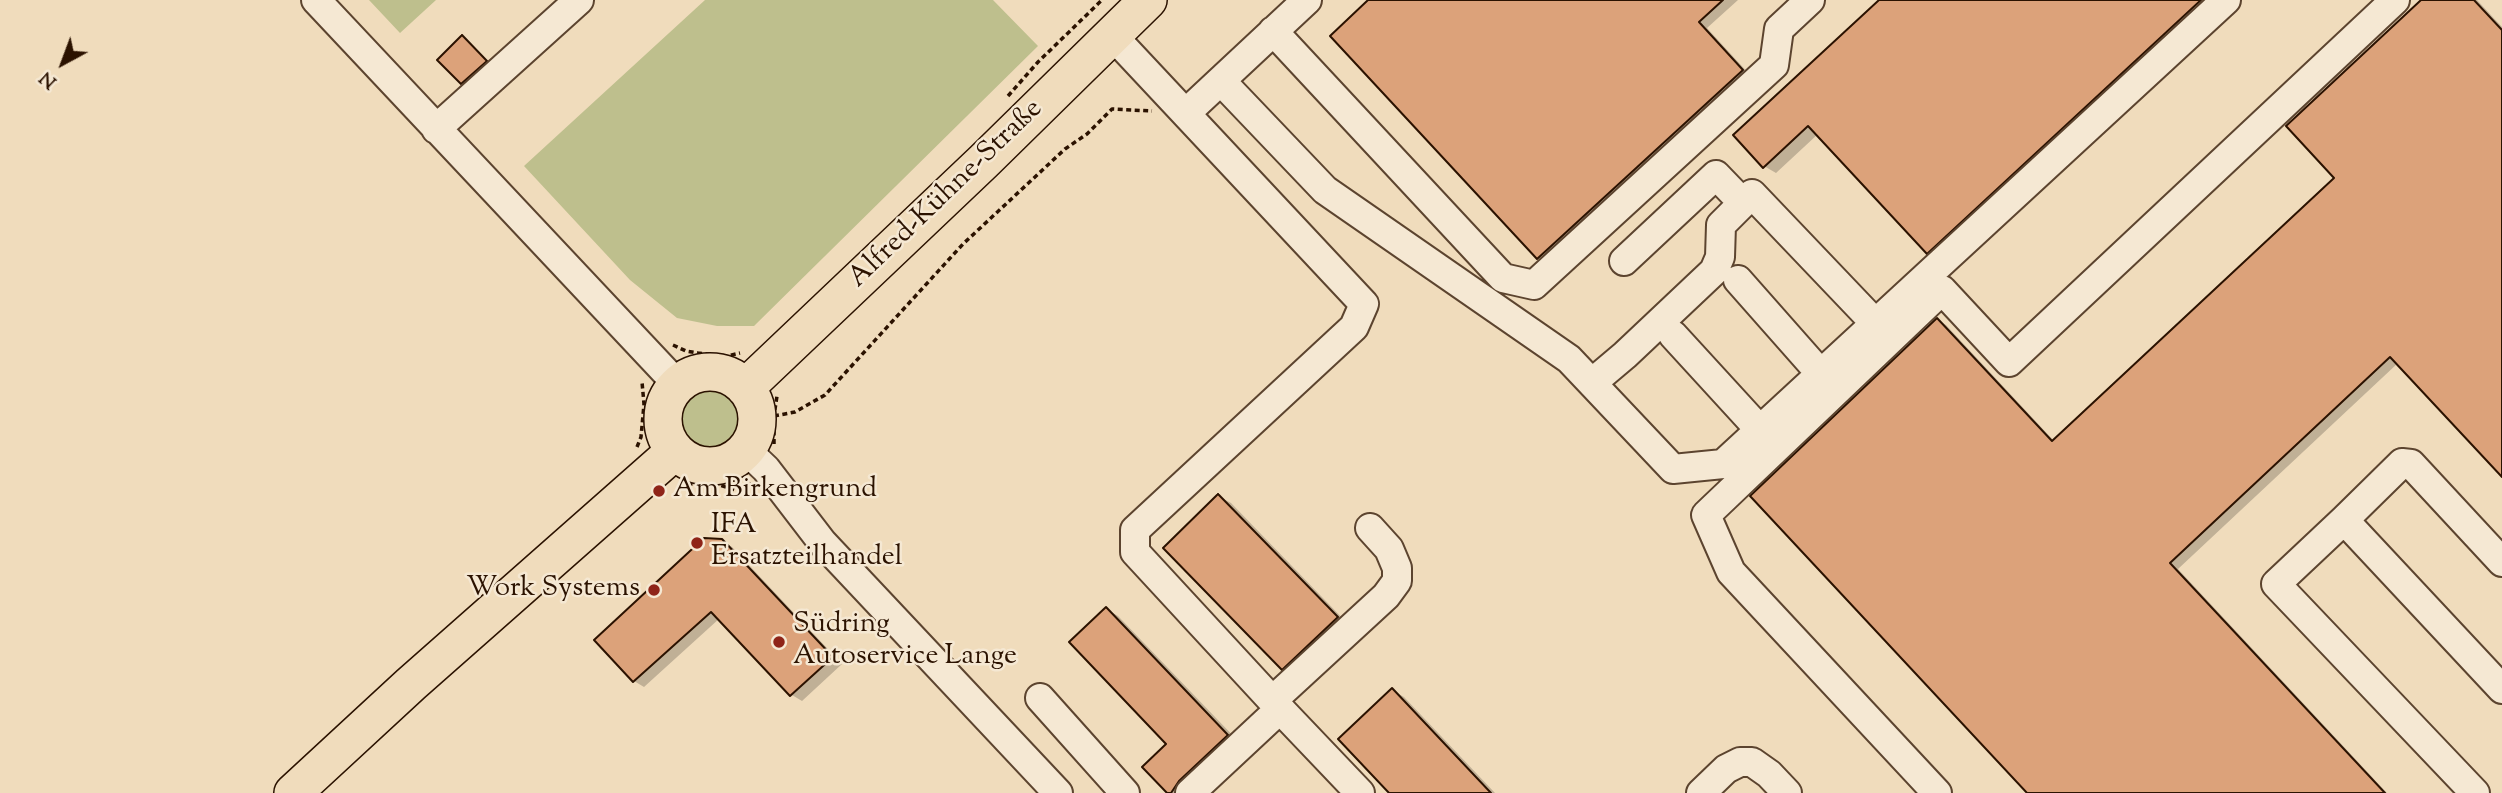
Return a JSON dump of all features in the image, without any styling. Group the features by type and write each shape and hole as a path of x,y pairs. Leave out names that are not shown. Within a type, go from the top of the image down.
{"main road":[{"name":"Alfred-Kühne-Straße","path":"761,391 984,161 1148,0"},
{"path":"712,373 761,391 755,407 756,430 750,462 701,466 675,451 668,441 663,417 665,405 662,380 712,373"},
{"path":"293,793 411,684 675,451"}],"street":[{"path":"316,0 662,380"},
{"path":"436,129 579,0"},
{"path":"1172,112 1220,81 1307,0"},
{"path":"1273,31 1503,278 1534,285 1774,65 1779,29 1810,0"},
{"path":"1220,81 1325,190 1569,359 1673,469 1723,464 2226,0"},
{"path":"1937,793 1731,572 1706,515 1942,290 2009,362 2395,0"},
{"path":"1112,35 1172,112 1363,304 1354,327 1135,530 1135,552 1360,793"},
{"path":"1624,261 1716,175 1743,203"},
{"path":"1593,382 1714,271 1720,257 1721,225 1752,194 1876,324"},
{"path":"1738,280 1821,374"},
{"path":"1672,335 1760,430"},
{"path":"750,462 752,482 806,524 1058,793"},
{"path":"2475,793 2276,584 2402,463 2411,464 2502,562"},
{"path":"2344,520 2502,690"},
{"path":"1190,793 1397,581 1397,568 1390,550 1370,528"},
{"path":"1040,698 1125,793"},
{"path":"1701,793 1726,769 1740,762 1752,762 1769,774 1787,793"}],"path":[{"path":"774,416 795,412 825,394 963,244 1112,109 1172,112"},
{"path":"675,346 686,351 727,356 747,350"},
{"path":"636,450 641,437 643,415 642,380 662,380"},
{"path":"761,391 774,416"},
{"path":"668,486 716,484 742,492 750,462 774,416"}],"green space":[{"path":"369,0 436,0 400,33"},
{"path":"705,0 993,0 1038,46 754,326 717,326 677,318 630,280 524,166"},
{"path":"709,383 730,389 740,399 746,420 740,441 730,451 709,457 688,451 678,441 672,420 678,399 688,389"}],"building":[{"path":"1368,0 1723,0 1699,22 1743,70 1537,259 1330,36"},
{"path":"1879,0 2201,0 1927,254 1808,126 1763,168 1733,135"},
{"path":"2421,0 2474,0 2502,30 2502,477 2390,357 2170,563 2385,793 2027,793 1750,496 1937,318 2052,441 2334,178 2286,126"},
{"path":"462,35 487,61 461,84 437,60"},
{"path":"1218,494 1338,617 1282,670 1163,548"},
{"path":"704,538 722,539 833,657 790,696 711,612 633,682 594,640"},
{"path":"1106,607 1228,735 1179,781 1171,793 1167,793 1142,767 1166,744 1069,642"},
{"path":"1392,688 1491,793 1389,793 1338,739"}],"place":[{"name":"Am Birkengrund","path":"659,491"},
{"name":"IFA Ersatzteilhandel","path":"697,543"},
{"name":"Work Systems","path":"654,590"},
{"name":"Südring Autoservice Lange","path":"779,642"}]}
